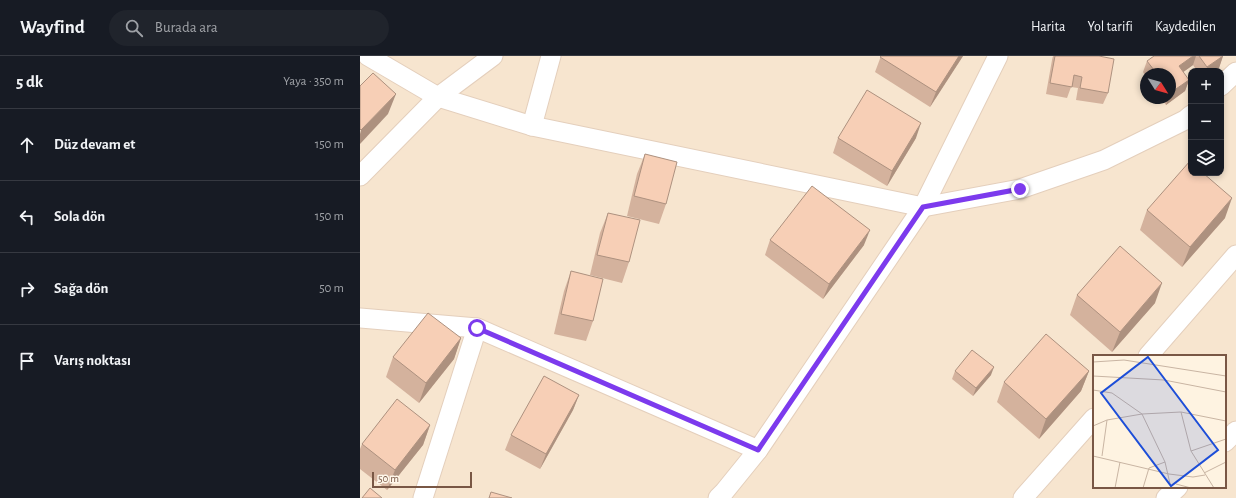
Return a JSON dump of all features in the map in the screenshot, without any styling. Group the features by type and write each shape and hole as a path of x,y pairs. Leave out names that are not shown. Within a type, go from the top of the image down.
{"street":[{"path":"368,56 438,97 532,126 923,207 1020,189 1041,182 1104,160 1185,120 1188,117"},
{"path":"360,176 438,97 492,56"},
{"path":"532,126 551,56"},
{"path":"718,498 758,450 923,207 998,56"},
{"path":"1224,83 1236,72"},
{"path":"1149,355 1236,256"},
{"path":"360,318 477,328 758,450"},
{"path":"423,498 477,328"},
{"path":"1023,498 1093,419"},
{"path":"1226,441 1236,431"},
{"path":"1166,498 1177,488"}],"shaded area":[{"path":"360,56 1236,56 1236,498 360,498"}],"building":[{"path":"959,56 936,92 880,57"},
{"path":"1055,56 1099,56 1114,59 1108,93 1080,88 1082,77 1074,75 1072,87 1050,83"},
{"path":"1154,56 1193,56 1179,66 1188,81 1176,89 1176,68 1152,68 1147,61"},
{"path":"1199,56 1223,56 1207,67"},
{"path":"373,73 396,94 361,130 360,86"},
{"path":"867,90 921,123 892,171 838,138"},
{"path":"645,154 677,162 666,204 634,196"},
{"path":"1188,163 1188,176 1206,176 1232,198 1190,247 1147,210"},
{"path":"812,186 870,230 829,284 770,240"},
{"path":"608,213 640,220 629,262 597,255"},
{"path":"1120,246 1162,283 1120,332 1077,295"},
{"path":"571,271 603,279 593,321 561,314"},
{"path":"428,313 461,338 426,383 393,357"},
{"path":"1046,334 1089,371 1046,419 1004,382"},
{"path":"972,350 994,367 976,388 955,371"},
{"path":"544,376 579,395 546,454 511,435"},
{"path":"397,399 430,425 395,470 362,444"},
{"path":"370,488 382,498 362,498"},
{"path":"491,492 512,498 489,498"}],"route":[{"path":"477,328 758,450 923,207 1020,189"}]}
